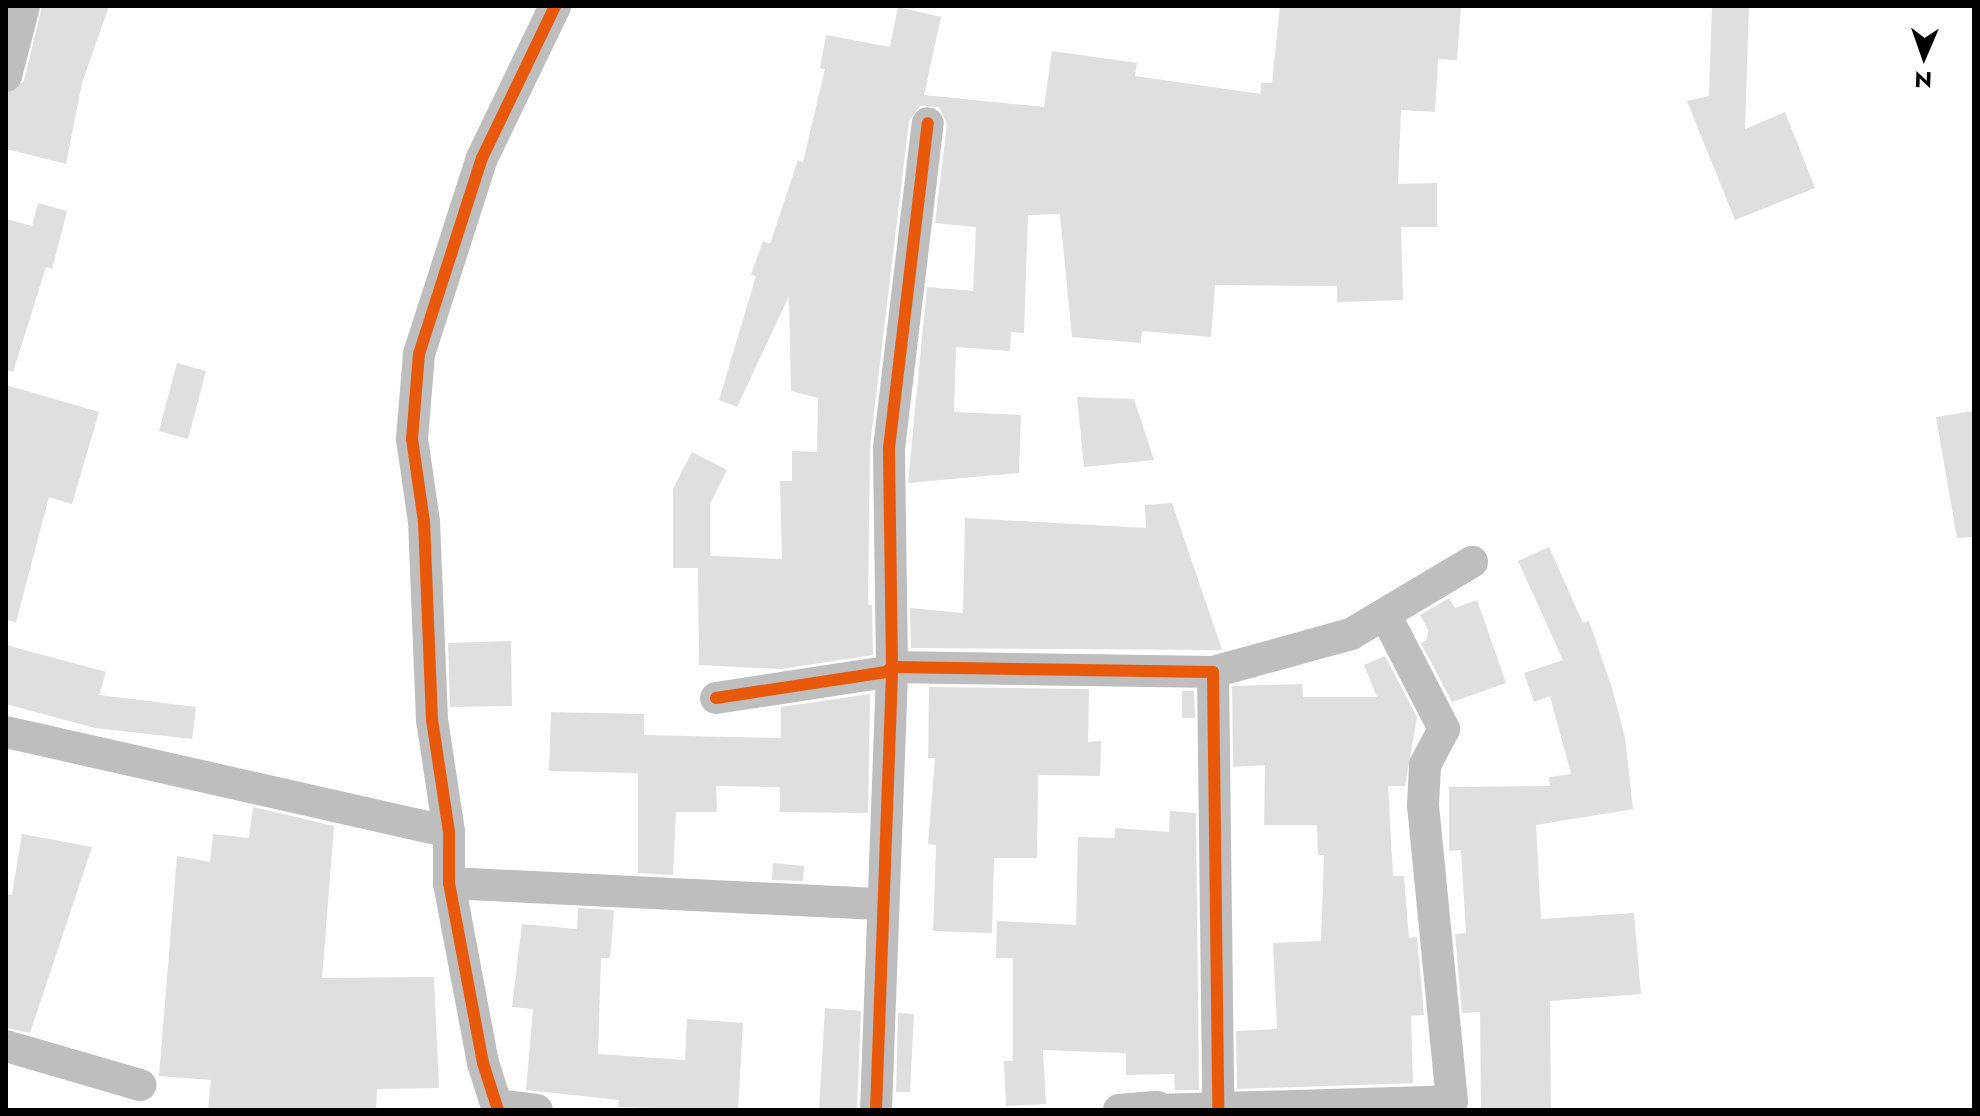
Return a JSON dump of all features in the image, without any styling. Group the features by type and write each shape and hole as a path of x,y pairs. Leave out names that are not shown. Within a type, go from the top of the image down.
{"street":[{"path":"6,76 24,6"},
{"path":"537,1110 497,1108 483,1063 449,883 449,832 432,720 424,522 412,439 419,354 482,158 555,6"},
{"path":"876,1110 892,667 889,448 928,123"},
{"path":"716,698 886,672 892,667 1213,672 1351,634 1472,562"},
{"path":"1119,1110 1452,1101 1423,806 1425,765 1444,729 1385,614"},
{"path":"1213,672 1218,1108"},
{"path":"6,732 449,832"},
{"path":"449,883 882,904"},
{"path":"6,1046 140,1085"}],"building":[{"path":"42,6 109,6 82,83 66,164 6,149 6,94 24,81"},
{"path":"1280,6 1461,6 1457,60 1438,59 1435,112 1401,110 1398,184 1437,183 1437,227 1401,227 1403,300 1337,302 1337,286 1215,285 1211,337 1142,331 1141,343 1072,337 1060,214 1028,215 1024,333 1011,332 1010,351 956,347 954,412 1021,415 1019,473 908,483 927,287 973,291 976,227 935,223 947,124 939,107 920,106 909,121 870,446 868,605 872,605 873,655 781,669 699,665 698,568 673,568 673,489 692,452 727,470 710,504 710,556 782,559 780,481 792,481 792,451 817,452 818,398 791,391 789,296 737,407 719,400 756,276 751,275 763,241 770,244 798,160 803,162 825,69 820,68 826,35 890,47 898,7 941,17 924,95 1044,107 1052,51 1137,63 1135,76 1261,94 1261,83 1272,83"},
{"path":"1712,6 1749,6 1745,129 1785,112 1815,188 1735,220 1687,101 1709,96"},
{"path":"38,203 67,211 52,269 46,267 13,372 6,370 6,219 32,226"},
{"path":"177,363 206,371 188,439 159,431"},
{"path":"6,385 99,412 72,504 49,497 16,622 6,620"},
{"path":"1077,397 1134,399 1154,460 1084,467"},
{"path":"1974,411 1974,537 1957,538 1936,417"},
{"path":"1172,503 1222,650 911,648 910,608 963,613 965,518 1146,528 1145,505"},
{"path":"1549,547 1583,623 1589,621 1612,688 1625,738 1633,809 1536,825 1541,919 1634,913 1641,994 1550,1001 1551,1110 1481,1110 1480,1012 1462,1013 1455,934 1466,933 1461,850 1449,851 1449,787 1550,786 1549,777 1571,774 1550,696 1534,702 1524,673 1563,660 1518,561"},
{"path":"1449,598 1455,608 1477,600 1506,683 1452,702 1421,643 1427,640 1428,630 1420,615"},
{"path":"511,641 512,706 450,707 448,643"},
{"path":"6,645 106,672 99,695 196,707 192,739 95,728 6,704"},
{"path":"1385,656 1417,717 1405,786 1388,786 1393,876 1404,876 1409,938 1417,937 1424,1015 1411,1016 1413,1083 1237,1089 1236,1031 1277,1029 1273,943 1321,941 1324,855 1318,855 1317,825 1264,825 1265,765 1233,767 1232,686 1302,684 1303,697 1377,697 1364,665"},
{"path":"929,687 1089,689 1088,742 1101,741 1100,776 1038,775 1037,858 994,858 992,933 933,931 936,845 928,844 935,758 928,758"},
{"path":"1182,691 1194,691 1195,718 1182,718"},
{"path":"870,694 868,813 780,812 780,787 716,786 717,812 676,812 673,875 638,873 638,773 549,771 551,712 644,714 644,735 781,738 781,707"},
{"path":"253,807 334,826 322,978 434,977 439,1088 377,1089 376,1110 208,1110 211,1080 159,1076 177,856 210,862 213,834 249,838"},
{"path":"1170,811 1196,813 1199,1090 1175,1090 1174,1074 1126,1075 1126,1053 1043,1050 1046,1104 1006,1106 1004,1061 1013,1061 1013,958 996,958 997,921 1076,925 1078,837 1115,838 1115,828 1169,832"},
{"path":"22,834 92,847 30,1033 6,1028 6,894 12,895"},
{"path":"773,863 804,866 803,881 772,880"},
{"path":"578,908 614,910 610,958 601,958 598,1054 685,1060 687,1019 743,1023 738,1110 618,1107 619,1100 526,1090 533,1009 512,1007 522,924 577,929"},
{"path":"825,1008 861,1011 857,1110 819,1110"},
{"path":"898,1013 914,1014 910,1092 896,1092"}],"cycle path":[{"path":"498,1110 483,1063 449,883 449,832 432,720 424,522 412,439 419,354 482,158 555,6"},
{"path":"876,1110 892,667 889,448 928,123"},
{"path":"716,698 886,672 892,667 1213,672 1218,1108"}]}
